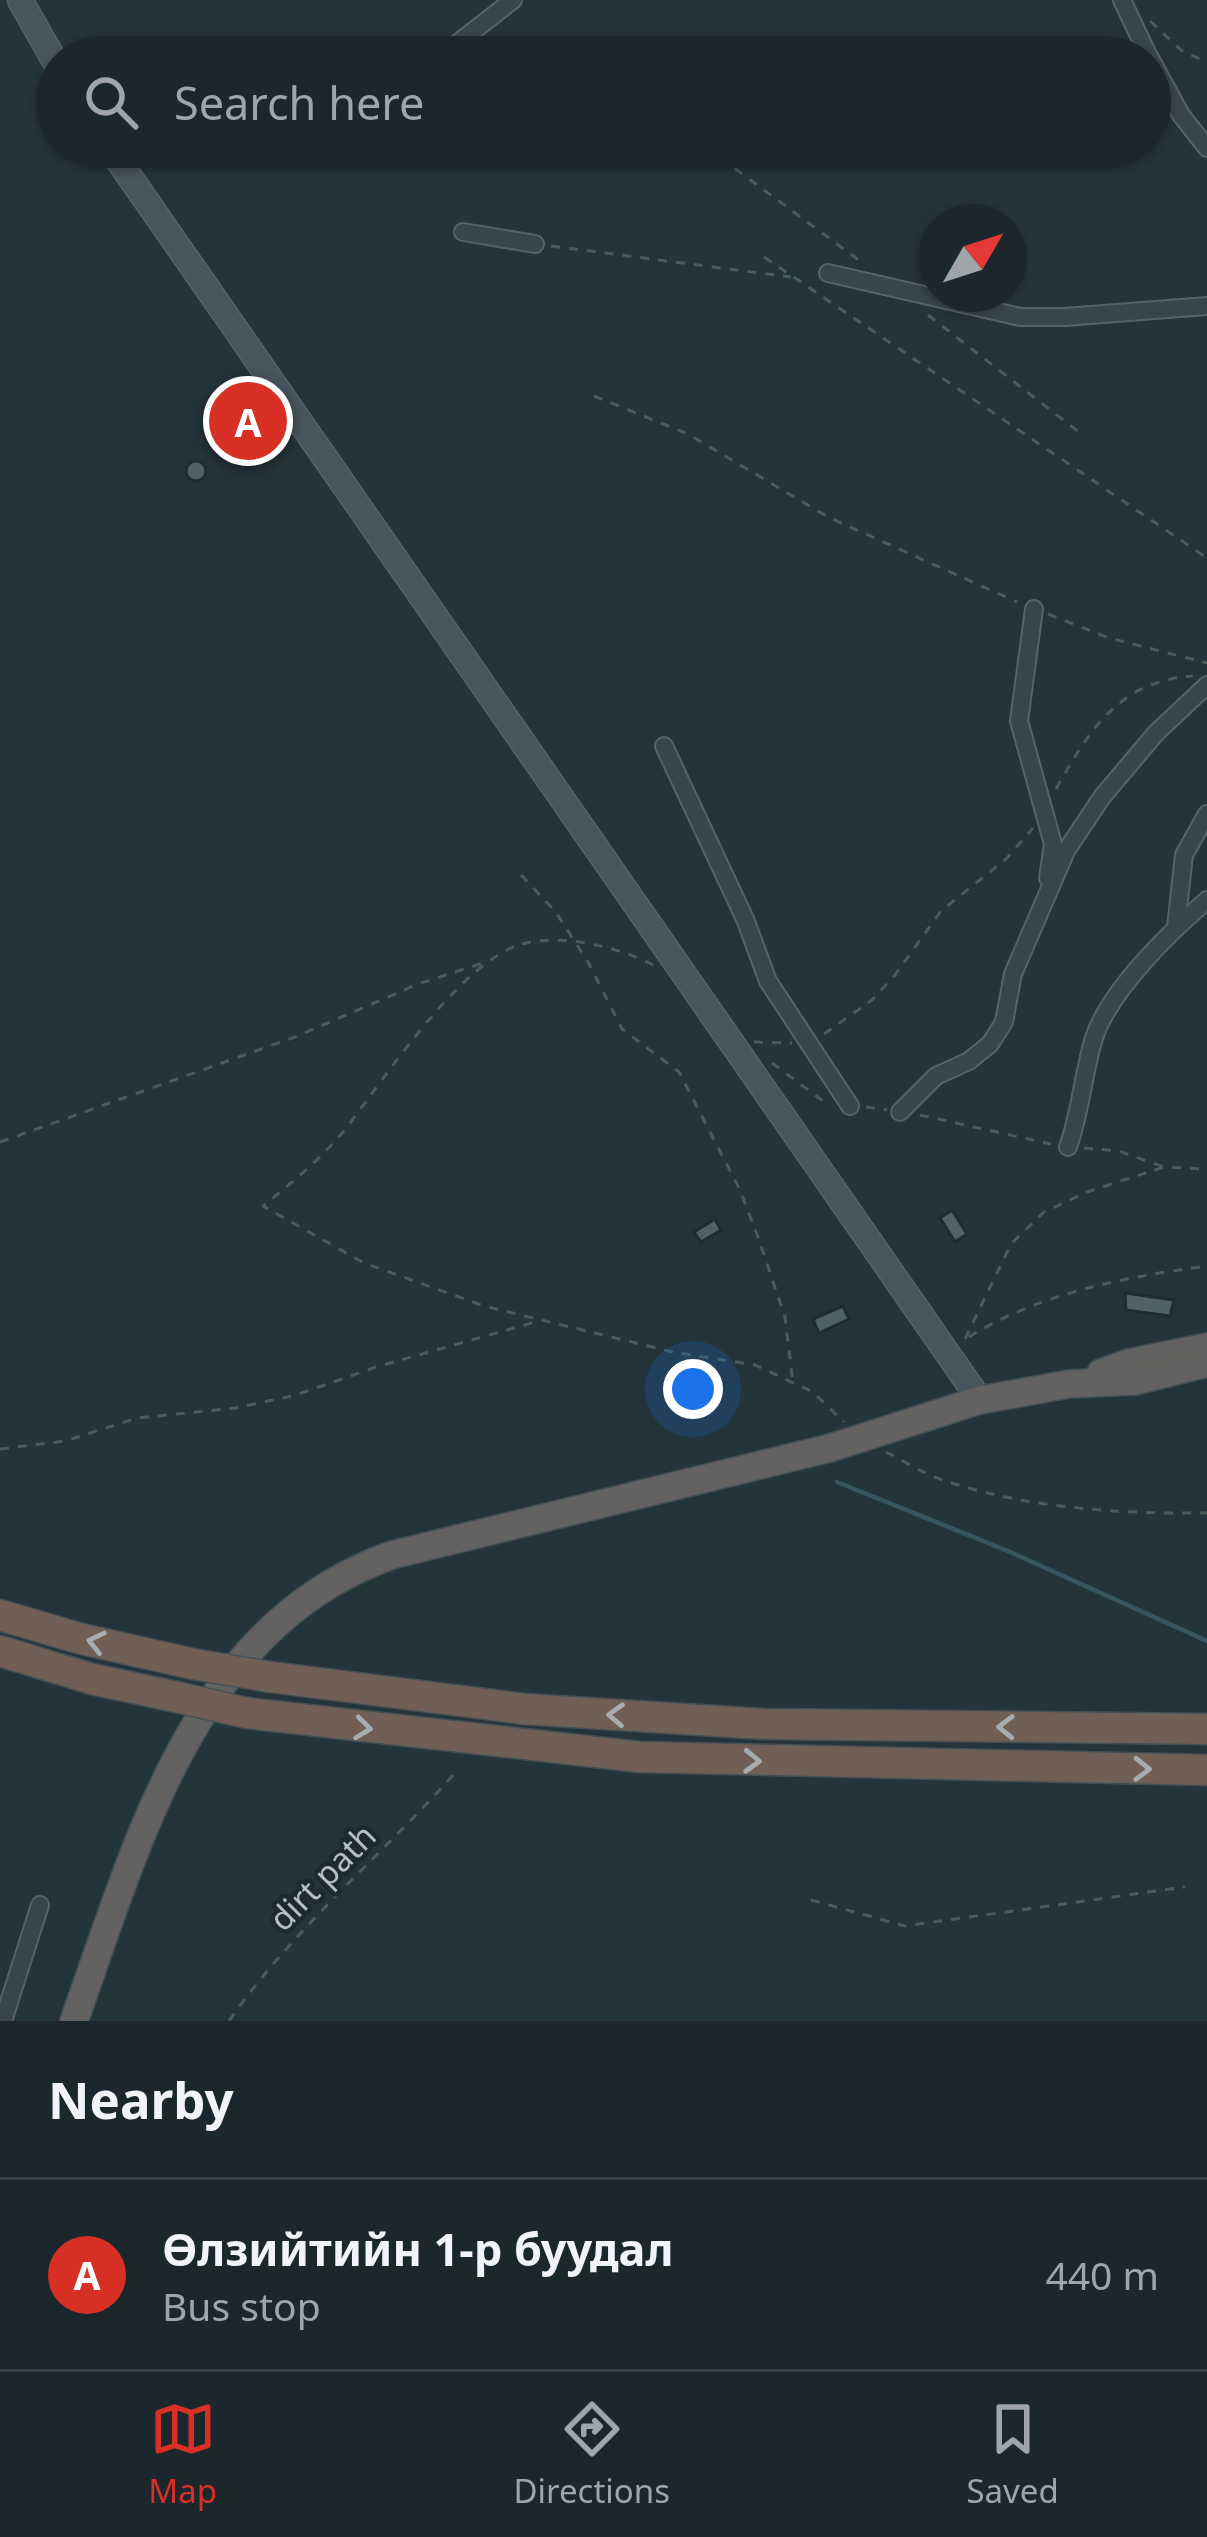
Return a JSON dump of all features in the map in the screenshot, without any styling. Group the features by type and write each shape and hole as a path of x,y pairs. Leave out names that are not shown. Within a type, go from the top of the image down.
{"highway":[{"path":"1069,1384 1129,1363 1207,1347"},
{"path":"74,2021 151,1814 202,1714 224,1680 284,1613 351,1570 862,1439 980,1400 1069,1384 1135,1381 1207,1363"},
{"path":"0,1616 193,1664 524,1709 742,1722 1207,1729"},
{"path":"0,1652 247,1713 640,1757 1207,1770"}],"main road":[{"path":"20,0 40,36"},
{"path":"124,168 958,1349 980,1400"}],"street":[{"path":"467,36 513,0"},
{"path":"1122,0 1139,36"},
{"path":"1171,97 1207,148"},
{"path":"463,232 535,244"},
{"path":"828,273 1020,317 1207,306"},
{"path":"1034,609 1019,721 1053,844 1046,896"},
{"path":"900,1112 936,1076 969,1060 997,1033 1004,1022 1013,974 1066,851 1102,796 1206,681"},
{"path":"664,746 745,919 768,981 850,1106"},
{"path":"1176,927 1184,855 1207,814"},
{"path":"1068,1147 1080,1114 1095,1034 1133,975 1207,900"},
{"path":"3,2021 40,1905"}],"path":[{"path":"1145,15 1167,36"},
{"path":"1171,40 1207,62"},
{"path":"535,244 793,277"},
{"path":"764,257 1207,558"},
{"path":"594,396 688,434 828,517 960,580 1109,638 1207,663"},
{"path":"817,1038 872,1000 941,911 1006,859 1109,710 1136,689 1167,678 1206,681"},
{"path":"521,875 555,911 622,1029 680,1072 740,1190 758,1237 785,1317 793,1383"},
{"path":"653,965 633,954 577,940 515,946 477,968 384,1073 348,1126 309,1168 263,1206 364,1263 484,1306 673,1352 754,1365 813,1392 862,1439 936,1478 1029,1500 1133,1514 1207,1514"},
{"path":"0,1142 296,1037 418,984 490,960"},
{"path":"745,1041 802,1041"},
{"path":"958,1349 1012,1244 1044,1212 1163,1167 1207,1169"},
{"path":"958,1349 1037,1302 1207,1266"},
{"path":"0,1449 65,1442 137,1418 236,1408 296,1395 376,1367 541,1321"},
{"name":"dirt path","path":"229,2021 303,1928 415,1819 455,1773"},
{"path":"812,1900 905,1927 1185,1887"}],"building":[{"path":"196,461 206,471 196,481 186,471"},
{"path":"952,1210 967,1234 955,1242 940,1218"},
{"path":"715,1219 721,1230 701,1242 694,1232"},
{"path":"1125,1293 1174,1300 1170,1316 1126,1310"},
{"path":"843,1306 849,1319 819,1333 813,1319"}],"waterway":[{"path":"837,1482 1008,1551 1207,1641"}],"place":[{"name":"Өлзийтийн 1-р буудал","path":"248,421"}]}
